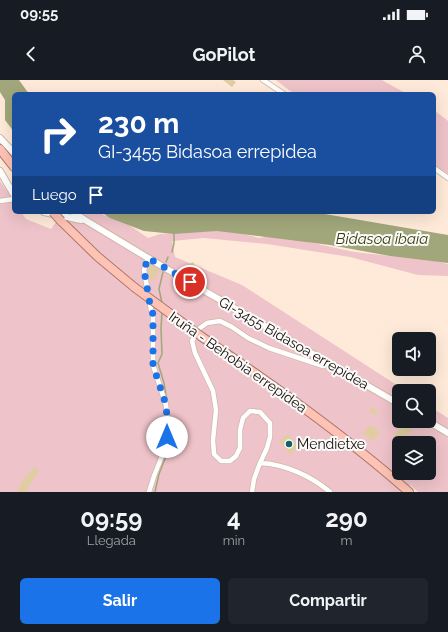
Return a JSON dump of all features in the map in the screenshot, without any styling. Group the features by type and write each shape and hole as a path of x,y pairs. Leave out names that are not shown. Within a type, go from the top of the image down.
{"highway":[{"path":"0,150 12,165"},
{"name":"Iruña - Behobia errepidea","path":"56,214 98,257 134,287 202,337 275,387 360,452 409,492"}],"street":[{"path":"262,80 281,92"},
{"path":"0,138 12,151"},
{"path":"436,169 448,178"},
{"path":"0,171 12,192"},
{"path":"0,201 12,199"},
{"path":"59,214 85,220"},
{"name":"GI-3455 Bidasoa errepidea","path":"76,214 148,258 392,400"},
{"path":"148,258 144,270 153,314 153,365 166,405 168,429 166,446 149,492"},
{"path":"252,492 254,480 270,437 270,423 260,412 250,411 243,418 240,430 240,448 236,456 230,461 221,461 214,454 213,440 216,410 213,391 195,353 192,341 200,328 207,323 220,321 248,338 269,348 323,366 327,363"},
{"path":"436,426 448,433"},
{"path":"260,463 274,464 295,470 330,492"}],"shaded area":[{"path":"276,80 382,80 403,92 292,92"},
{"path":"436,112 448,121 448,174 436,167"},
{"path":"0,181 12,198 12,214 22,214 26,219 51,229 62,214 114,215 148,238 160,234 229,230 259,238 277,235 354,252 435,261 448,264 448,276 418,275 350,257 267,244 204,238 172,241 175,257 242,285 395,384 392,384 392,428 436,428 436,410 448,418 448,492 418,492 410,485 408,492 0,492"}],"water":[{"path":"0,80 19,80 28,92 12,92 12,129 5,120 5,100 0,92"},
{"name":"Bidasoa ibaia","path":"104,214 325,214 448,235 448,263 390,256 330,245 217,231 174,234 144,231 110,218"}],"building":[{"path":"223,80 233,80 236,82 232,87"},
{"path":"193,262 198,270 189,276 184,267"},
{"path":"151,265 159,270 155,280 150,279 148,270"},
{"path":"372,407 378,412 375,416 369,410"},
{"path":"370,425 380,432 373,441 363,433"},
{"path":"399,428 413,428 407,436 394,436"},
{"name":"Mendietxe","path":"288,434 298,447 290,454 279,441"},
{"path":"34,467 39,471 25,492 17,492 25,478"}],"waterway":[{"path":"172,252 174,234"},
{"path":"166,262 168,257"},
{"path":"162,303 159,289 163,272"},
{"path":"155,492 159,474 168,451 172,432 164,383 158,363 162,354 162,311"}],"place":[{"name":"Mendietxe","path":"289,444"}],"route":[{"path":"167,437 168,429 166,405 159,388 153,365 153,314 144,270 148,258 190,282"}]}
